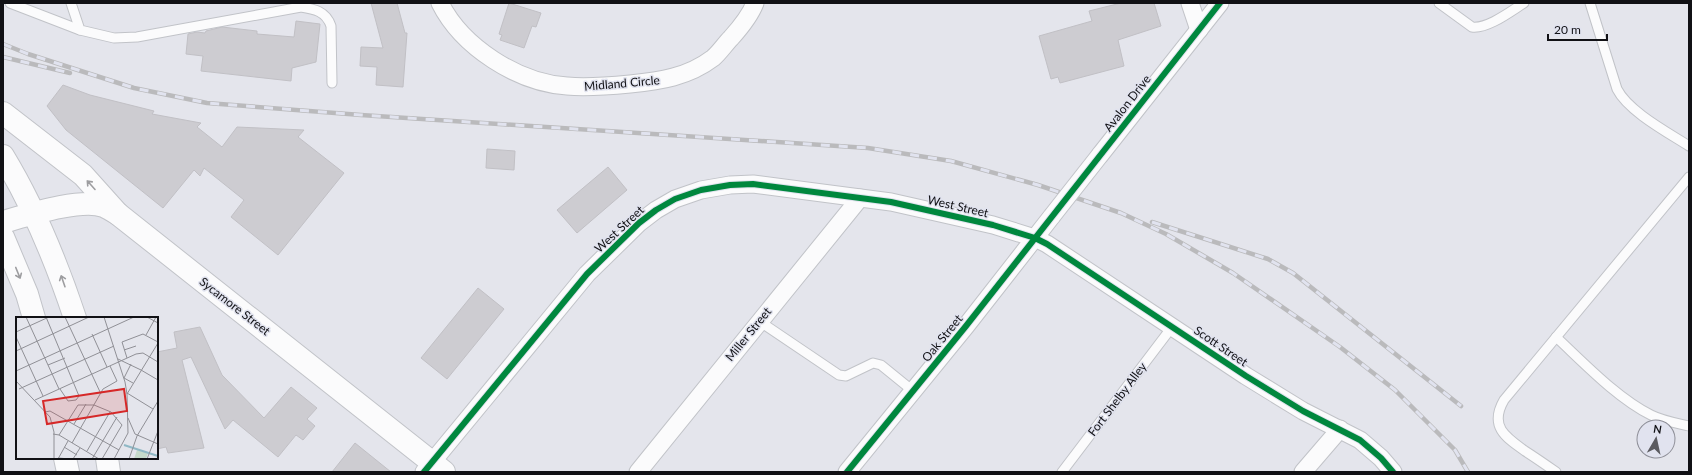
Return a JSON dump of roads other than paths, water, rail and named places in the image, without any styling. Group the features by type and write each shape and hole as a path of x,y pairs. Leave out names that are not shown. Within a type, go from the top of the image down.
{"main road":[{"path":"3,113 83,175 118,214"},
{"path":"3,156 18,180 35,213 62,277 75,317"},
{"name":"Sycamore Street","path":"3,222 35,213 91,204 104,206 118,214 434,469"},
{"path":"3,237 27,294 34,317"},
{"path":"65,459 68,472"},
{"path":"107,459 109,472"}],"street":[{"name":"Midland Circle","path":"440,3 447,16 459,32 503,66 535,79 566,86 604,87 675,77 695,69 714,57 740,29 755,3"},
{"path":"1190,3 1199,30"},
{"name":"Avalon Drive","path":"1052,216 1220,3"},
{"name":"West Street","path":"434,469 587,274 640,223 656,210 675,199 701,190 730,184 753,184 891,202 994,225 1035,238"},
{"name":"Miller Street","path":"638,472 860,198"},
{"name":"Oak Street","path":"847,472 1052,216"},
{"name":"Scott Street","path":"1035,238 1047,244 1246,376 1303,411 1360,440 1381,458 1393,472"},
{"path":"1303,472 1340,429"}],"lane":[{"path":"10,3 80,30 114,38 126,38 300,7 313,9 319,11 328,19 331,26 332,83"},
{"path":"71,3 80,30"},
{"path":"1439,3 1472,27 1478,28 1524,3"},
{"path":"1590,3 1621,98 1630,107 1689,146"},
{"path":"1556,472 1506,438 1500,428 1498,419 1499,408 1504,400 1689,176"},
{"path":"759,321 839,375 846,376 873,363 881,365 913,391"},
{"name":"Fort Shelby Alley","path":"1062,472 1172,327"},
{"path":"1556,337 1621,396 1651,415 1663,420 1689,426"}],"railway":[{"path":"3,44 28,54 134,88 207,103 361,115 868,148 951,161 1038,185 1121,213 1166,234 1233,273 1340,347 1395,390 1455,450 1468,472"},
{"path":"3,57 70,73"},
{"path":"1152,222 1268,259 1293,273 1461,406"}]}
